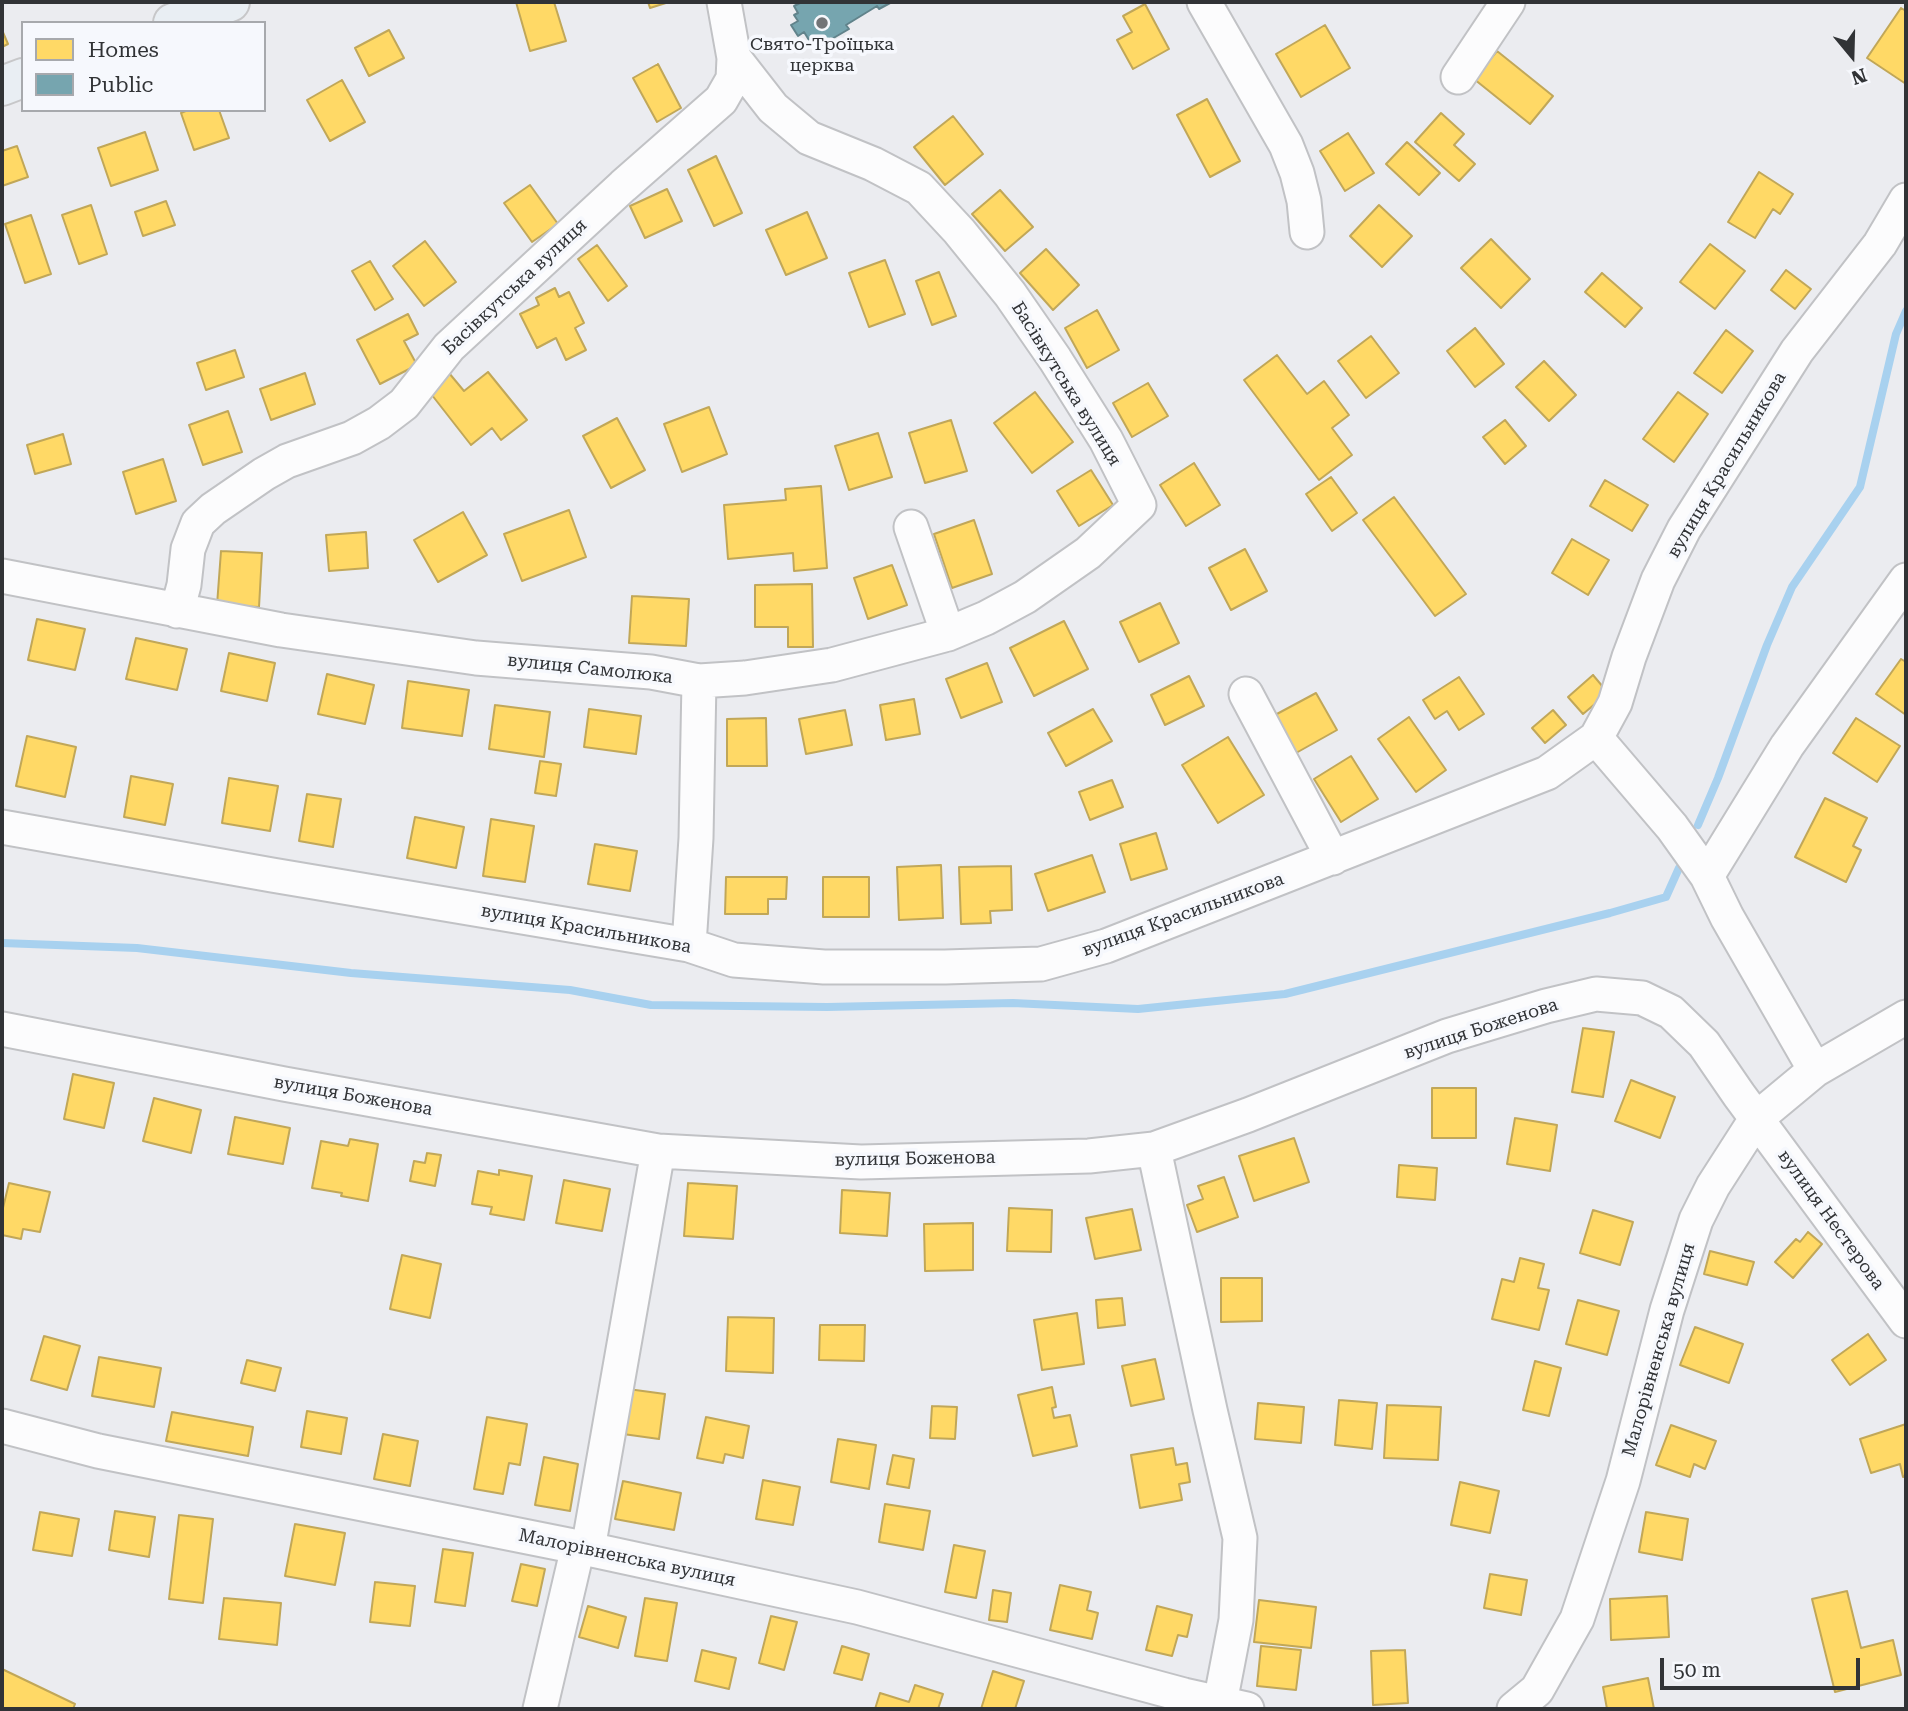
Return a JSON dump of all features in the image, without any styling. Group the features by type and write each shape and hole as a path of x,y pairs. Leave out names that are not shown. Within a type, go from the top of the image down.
{"main road":[{"path":"178,21 230,2"},
{"path":"2,86 21,79"}],"street":[{"name":"Басівкутська вулиця","path":"177,611 184,585 188,549 198,523 264,474 288,461 352,438 379,423 404,404 449,347 488,309 722,100 733,79 734,58 724,2"},
{"path":"1204,2 1286,145 1300,183 1307,232"},
{"path":"1458,77 1508,2"},
{"name":"Басівкутська вулиця","path":"734,58 774,108 809,138 873,164 919,188 959,231 1010,295 1055,359 1106,440 1139,505"},
{"name":"вулиця Красильникова","path":"2,827 689,945 734,960 824,967 1041,964 1106,946 1548,773 1596,738 1615,703 1629,656 1658,580 1684,528 1797,351 1880,244 1906,200"},
{"name":"вулиця Самолюка","path":"2,576 281,631 476,658 651,673 699,681 745,678 832,665 948,634 1025,597 1088,553 1139,505"},
{"path":"911,527 948,634"},
{"path":"1707,876 1787,746 1906,580"},
{"path":"689,945 696,838 699,681"},
{"path":"1246,694 1333,858"},
{"path":"1596,738 1672,827 1707,876 1727,917 1815,1070"},
{"name":"вулиця Боженова","path":"2,1029 297,1086 658,1151 861,1162 1089,1156 1154,1149 1248,1115 1447,1036 1596,994 1642,998 1671,1012 1704,1044 1756,1119"},
{"name":"Малорівненська вулиця","path":"1514,1709 1536,1690 1577,1619 1623,1481 1667,1310 1696,1220 1713,1186 1756,1119 1815,1070 1906,1017"},
{"name":"вулиця Нестерова","path":"1756,1119 1906,1321"},
{"path":"1154,1149 1240,1538 1233,1706"},
{"path":"541,1709 583,1548 658,1151"},
{"name":"Малорівненська вулиця","path":"2,1426 98,1451 583,1548 857,1607 1233,1706"}],"building: Homes":[{"path":"516,2 554,2 566,41 530,51"},
{"path":"648,2 669,2 650,8"},
{"path":"1145,4 1169,49 1133,69 1117,40 1132,32 1123,16"},
{"path":"1901,8 1906,11 1906,84 1867,58"},
{"path":"1325,25 1350,68 1301,97 1276,54"},
{"path":"2,30 8,44 2,47"},
{"path":"389,30 404,58 369,76 355,48"},
{"path":"1497,51 1553,96 1530,124 1474,79"},
{"path":"658,64 681,108 657,122 633,78"},
{"path":"342,80 365,122 330,141 307,100"},
{"path":"1207,99 1240,161 1210,177 1177,115"},
{"path":"220,112 229,138 194,150 181,113"},
{"path":"1441,113 1464,134 1454,145 1475,164 1459,181 1415,142"},
{"path":"953,116 983,154 945,185 914,147"},
{"path":"145,132 158,170 111,186 98,148"},
{"path":"1348,133 1374,173 1345,191 1320,151"},
{"path":"1407,142 1440,173 1419,195 1386,164"},
{"path":"17,146 28,177 2,186 2,151"},
{"path":"716,156 742,213 714,226 688,170"},
{"path":"1759,172 1793,194 1780,214 1773,209 1755,238 1728,222"},
{"path":"530,185 558,224 532,242 504,203"},
{"path":"667,189 682,221 645,238 630,206"},
{"path":"1000,190 1033,227 1005,251 972,214"},
{"path":"166,201 175,225 143,236 135,212"},
{"path":"91,205 107,254 79,264 62,215"},
{"path":"1379,205 1412,236 1382,267 1350,236"},
{"path":"807,212 827,258 786,275 766,230"},
{"path":"31,215 51,274 25,283 5,224"},
{"path":"1491,239 1530,279 1501,308 1461,268"},
{"path":"425,241 456,282 424,306 393,266"},
{"path":"1710,244 1745,271 1715,309 1680,282"},
{"path":"597,245 627,286 608,301 578,259"},
{"path":"1046,249 1079,285 1053,310 1020,273"},
{"path":"885,260 905,314 869,327 849,273"},
{"path":"370,261 393,299 375,310 352,271"},
{"path":"1786,270 1811,289 1795,309 1771,290"},
{"path":"939,272 956,316 932,325 916,281"},
{"path":"1602,273 1642,308 1625,327 1585,292"},
{"path":"555,288 559,297 569,292 584,323 575,328 586,350 566,360 556,338 537,348 520,314 539,305 536,298"},
{"path":"1097,310 1119,350 1087,368 1065,328"},
{"path":"408,314 418,334 404,341 417,365 380,384 357,340"},
{"path":"1475,328 1504,364 1475,387 1447,351"},
{"path":"1726,330 1753,351 1722,393 1694,373"},
{"path":"1371,336 1399,373 1366,398 1338,361"},
{"path":"235,350 244,377 206,390 197,363"},
{"path":"1277,355 1307,394 1324,381 1349,415 1332,428 1352,455 1319,480 1244,380"},
{"path":"1544,361 1576,395 1549,421 1516,387"},
{"path":"488,372 527,420 501,440 492,428 471,445 428,390 449,373 464,391"},
{"path":"305,373 315,404 271,420 260,389"},
{"path":"1148,383 1168,416 1132,437 1113,403"},
{"path":"1035,392 1073,442 1032,473 994,423"},
{"path":"1678,392 1708,414 1674,462 1643,439"},
{"path":"709,407 727,454 682,472 664,424"},
{"path":"228,411 242,452 203,465 189,425"},
{"path":"617,418 645,470 611,488 583,436"},
{"path":"951,420 967,471 925,483 909,433"},
{"path":"1505,420 1526,446 1505,464 1483,437"},
{"path":"878,433 892,477 849,490 835,446"},
{"path":"63,434 71,464 35,474 27,445"},
{"path":"163,459 176,501 136,514 123,472"},
{"path":"1194,463 1220,505 1186,526 1160,485"},
{"path":"1091,470 1113,505 1079,526 1057,491"},
{"path":"1331,477 1357,513 1332,531 1306,494"},
{"path":"1605,480 1648,505 1632,531 1590,506"},
{"path":"821,486 827,568 794,571 793,553 728,559 724,505 786,500 785,489"},
{"path":"1394,497 1466,594 1435,616 1363,520"},
{"path":"569,510 586,557 522,581 504,534"},
{"path":"463,512 487,555 438,582 414,540"},
{"path":"974,520 992,574 952,588 934,534"},
{"path":"366,532 368,568 329,571 326,535"},
{"path":"1572,539 1609,560 1588,595 1552,573"},
{"path":"1245,549 1267,591 1231,610 1209,568"},
{"path":"221,551 262,553 259,607 217,605"},
{"path":"892,565 907,605 868,619 854,578"},
{"path":"812,584 813,647 788,647 788,627 755,627 755,585"},
{"path":"632,596 689,599 686,646 629,643"},
{"path":"1160,603 1179,643 1139,662 1120,622"},
{"path":"37,619 85,629 75,670 28,660"},
{"path":"1064,621 1088,669 1034,696 1010,648"},
{"path":"136,638 187,649 177,690 126,679"},
{"path":"229,653 275,663 267,701 221,691"},
{"path":"1901,659 1906,662 1906,715 1876,694"},
{"path":"987,663 1002,702 961,718 946,679"},
{"path":"327,674 374,685 365,724 318,714"},
{"path":"1593,675 1608,693 1583,714 1568,697"},
{"path":"1189,676 1204,706 1165,725 1151,695"},
{"path":"1459,677 1484,714 1459,730 1447,711 1435,719 1423,700"},
{"path":"408,681 469,690 462,736 402,728"},
{"path":"1316,693 1337,730 1296,753 1275,715"},
{"path":"914,699 920,734 886,740 880,705"},
{"path":"495,705 550,712 544,757 489,749"},
{"path":"589,709 641,716 636,754 584,747"},
{"path":"1093,709 1112,741 1066,766 1048,733"},
{"path":"845,710 852,745 806,754 799,719"},
{"path":"1553,710 1566,725 1545,743 1532,728"},
{"path":"1409,717 1446,770 1416,792 1378,739"},
{"path":"766,718 767,766 727,766 727,719"},
{"path":"1856,718 1900,746 1877,782 1833,753"},
{"path":"27,736 76,747 65,797 16,786"},
{"path":"1228,737 1264,795 1218,823 1182,765"},
{"path":"1351,756 1378,799 1341,822 1314,779"},
{"path":"540,761 561,764 556,796 535,793"},
{"path":"131,776 173,784 165,825 124,817"},
{"path":"229,778 278,786 270,831 222,823"},
{"path":"1112,780 1123,807 1090,820 1079,792"},
{"path":"307,794 341,799 333,847 299,841"},
{"path":"1825,798 1867,818 1853,846 1861,850 1846,882 1795,857"},
{"path":"415,817 464,827 456,868 407,858"},
{"path":"491,819 534,826 525,882 483,876"},
{"path":"1156,833 1167,869 1131,880 1120,844"},
{"path":"595,844 637,851 630,891 588,884"},
{"path":"1092,855 1105,892 1048,911 1035,874"},
{"path":"941,865 943,918 899,920 897,867"},
{"path":"1011,866 1012,910 990,911 991,923 961,924 959,867"},
{"path":"726,877 787,877 786,899 768,899 768,914 725,914"},
{"path":"823,877 869,877 869,917 823,917"},
{"path":"1583,1028 1614,1032 1603,1097 1572,1092"},
{"path":"73,1074 114,1083 104,1128 64,1119"},
{"path":"1631,1080 1675,1097 1660,1138 1615,1121"},
{"path":"1432,1088 1476,1088 1476,1138 1432,1138"},
{"path":"154,1098 201,1110 191,1153 143,1141"},
{"path":"235,1117 290,1128 283,1164 228,1154"},
{"path":"1515,1118 1557,1125 1550,1171 1507,1164"},
{"path":"1294,1138 1309,1182 1254,1201 1239,1156"},
{"path":"350,1139 378,1144 368,1201 312,1188 321,1141 348,1146"},
{"path":"427,1153 441,1155 435,1186 410,1181 414,1161 425,1163"},
{"path":"1399,1165 1437,1168 1435,1200 1397,1197"},
{"path":"499,1170 532,1176 524,1220 490,1214 492,1207 472,1204 478,1171 499,1175"},
{"path":"1224,1177 1238,1217 1197,1232 1187,1205 1203,1199 1198,1186"},
{"path":"564,1180 610,1189 602,1231 556,1223"},
{"path":"9,1183 50,1192 40,1232 23,1229 21,1239 2,1235 2,1212"},
{"path":"688,1183 737,1186 733,1239 684,1236"},
{"path":"842,1190 890,1193 887,1236 840,1233"},
{"path":"1009,1208 1052,1210 1051,1252 1007,1251"},
{"path":"1132,1209 1141,1250 1095,1259 1086,1218"},
{"path":"1593,1210 1633,1222 1620,1265 1580,1253"},
{"path":"973,1223 973,1270 925,1271 924,1224"},
{"path":"1808,1232 1822,1244 1793,1278 1775,1262 1796,1239 1800,1242"},
{"path":"1710,1251 1754,1262 1747,1285 1704,1274"},
{"path":"402,1255 441,1264 430,1318 390,1309"},
{"path":"1520,1258 1544,1264 1538,1288 1549,1290 1539,1330 1492,1319 1502,1279 1514,1282"},
{"path":"1221,1278 1262,1278 1262,1321 1221,1322"},
{"path":"1122,1298 1125,1325 1098,1328 1096,1300"},
{"path":"1578,1300 1619,1311 1607,1355 1566,1344"},
{"path":"1077,1313 1084,1364 1042,1370 1034,1320"},
{"path":"728,1317 774,1318 773,1373 726,1371"},
{"path":"820,1325 865,1325 864,1361 819,1360"},
{"path":"1695,1327 1743,1344 1729,1383 1680,1365"},
{"path":"1868,1334 1886,1360 1850,1385 1832,1360"},
{"path":"44,1336 80,1346 67,1390 31,1380"},
{"path":"99,1357 161,1368 154,1407 92,1396"},
{"path":"1155,1359 1164,1399 1131,1406 1122,1366"},
{"path":"247,1360 281,1368 275,1391 241,1383"},
{"path":"1535,1361 1561,1368 1549,1416 1523,1410"},
{"path":"1052,1387 1056,1407 1052,1408 1054,1418 1070,1415 1077,1446 1033,1456 1018,1395"},
{"path":"628,1389 665,1394 659,1439 623,1434"},
{"path":"1339,1400 1377,1403 1372,1449 1335,1445"},
{"path":"1258,1403 1304,1407 1301,1443 1255,1439"},
{"path":"1387,1405 1441,1407 1438,1460 1384,1458"},
{"path":"932,1406 957,1407 955,1439 930,1438"},
{"path":"307,1411 347,1418 341,1454 301,1447"},
{"path":"172,1412 253,1427 248,1456 166,1441"},
{"path":"487,1417 527,1424 520,1465 509,1463 503,1494 474,1489"},
{"path":"706,1417 749,1426 743,1458 725,1454 723,1463 697,1458"},
{"path":"1906,1424 1906,1476 1903,1477 1900,1464 1871,1473 1860,1439"},
{"path":"1671,1425 1716,1441 1705,1469 1694,1464 1690,1477 1656,1465"},
{"path":"383,1434 418,1441 410,1486 374,1479"},
{"path":"838,1439 876,1445 869,1489 831,1482"},
{"path":"1173,1448 1176,1465 1187,1463 1190,1482 1179,1484 1182,1500 1140,1508 1131,1455"},
{"path":"893,1455 914,1459 909,1488 887,1484"},
{"path":"544,1457 578,1464 570,1511 535,1505"},
{"path":"763,1480 800,1487 793,1525 756,1519"},
{"path":"623,1481 681,1493 674,1530 615,1519"},
{"path":"1460,1482 1499,1491 1490,1533 1451,1525"},
{"path":"885,1504 930,1511 923,1550 879,1542"},
{"path":"115,1511 155,1517 149,1557 109,1550"},
{"path":"40,1512 79,1519 72,1556 33,1550"},
{"path":"1646,1512 1688,1519 1682,1560 1639,1552"},
{"path":"179,1515 213,1519 203,1603 169,1599"},
{"path":"295,1524 345,1533 335,1585 285,1576"},
{"path":"954,1545 985,1551 976,1598 945,1592"},
{"path":"443,1549 473,1553 465,1606 435,1602"},
{"path":"521,1564 545,1569 537,1606 512,1601"},
{"path":"1490,1574 1527,1580 1521,1615 1484,1608"},
{"path":"375,1582 415,1586 410,1626 370,1622"},
{"path":"1060,1585 1091,1592 1087,1610 1098,1613 1092,1639 1050,1630"},
{"path":"993,1590 1011,1593 1007,1622 989,1620"},
{"path":"1847,1591 1861,1648 1893,1640 1901,1675 1835,1692 1812,1599"},
{"path":"1667,1596 1669,1637 1611,1640 1610,1599"},
{"path":"224,1598 281,1603 277,1645 219,1639"},
{"path":"645,1598 677,1603 667,1661 635,1656"},
{"path":"1259,1600 1316,1607 1311,1648 1254,1642"},
{"path":"588,1606 626,1617 618,1648 579,1637"},
{"path":"1157,1606 1192,1615 1187,1637 1178,1635 1172,1656 1146,1650"},
{"path":"771,1616 797,1622 784,1670 759,1663"},
{"path":"842,1646 869,1654 862,1680 834,1673"},
{"path":"1261,1646 1301,1650 1296,1690 1257,1686"},
{"path":"702,1650 736,1658 729,1689 695,1681"},
{"path":"1405,1650 1408,1703 1373,1705 1371,1651"},
{"path":"2,1669 75,1704 73,1709 2,1709"},
{"path":"993,1671 1024,1681 1015,1709 981,1709"},
{"path":"1648,1678 1654,1709 1607,1709 1603,1687"},
{"path":"915,1685 943,1694 938,1709 875,1709 880,1693 909,1702"}],"building: Public":[{"name":"Свято-Троїцька церква","path":"802,2 892,2 879,9 877,6 846,25 849,29 818,47 813,37 809,40 804,32 798,36 791,25 798,21 794,15 798,13 794,6"}],"waterway":[{"path":"1698,825 1792,587 1860,487 1896,334 1906,311"},
{"path":"2,943 137,948 351,973 570,990 651,1005 827,1007 1013,1003 1138,1009 1285,994 1610,913 1666,897 1679,868"}],"place":[{"name":"Свято-Троїцька церква","path":"822,23"}]}
